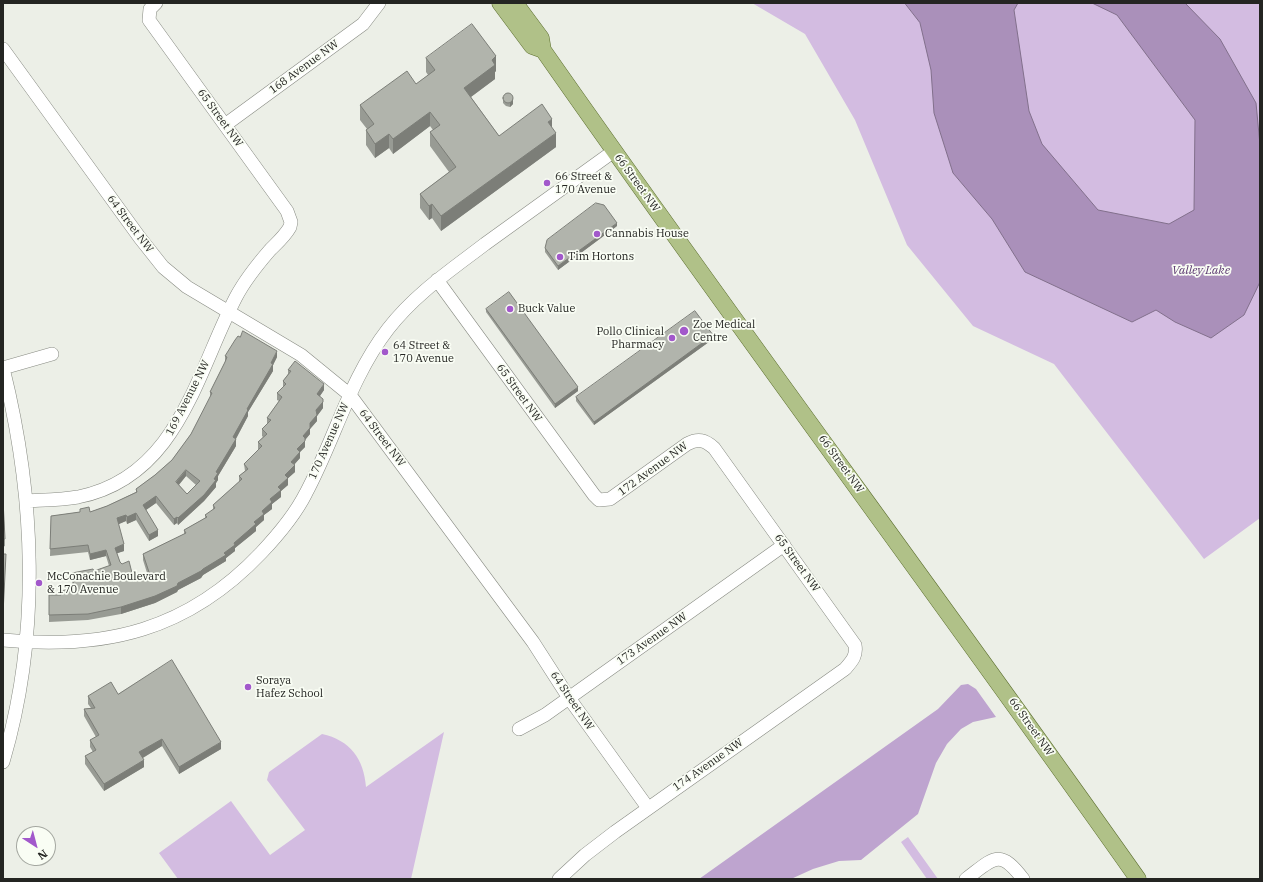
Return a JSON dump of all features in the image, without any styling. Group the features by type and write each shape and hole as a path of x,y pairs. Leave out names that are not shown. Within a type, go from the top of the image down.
{"main road":[{"name":"66 Street NW","path":"500,3 532,46 543,50"},
{"name":"66 Street NW","path":"516,3 541,38 543,50 614,151 1002,686 1138,879"}],"street":[{"name":"65 Street NW","path":"156,3 150,9 148,14 151,24 287,210 291,222"},
{"name":"168 Avenue NW","path":"225,125 363,24 379,3"},
{"name":"64 Street NW","path":"4,52 140,238 163,267 187,287 301,355 350,395 533,642 569,698 648,808"},
{"name":"170 Avenue NW","path":"3,640 77,643 111,638 144,629 171,619 193,608 234,579 281,530 306,494 350,395 366,363 388,329 419,295 437,280 614,151"},
{"name":"169 Avenue NW","path":"26,501 62,499 94,492 113,485 134,472 150,459 176,426 229,312 251,274 287,232 291,222"},
{"name":"65 Street NW","path":"437,280 594,495 599,500 605,501"},
{"path":"3,762 20,688 26,642 29,582 26,501 19,439 3,368 52,354"},
{"name":"172 Avenue NW","path":"605,501 616,496 687,444 695,440 702,440"},
{"name":"65 Street NW","path":"702,440 714,448 850,637 855,645 856,653"},
{"name":"173 Avenue NW","path":"518,729 545,715 784,545"},
{"name":"174 Avenue NW","path":"559,879 585,855 648,808 845,669 852,661 856,653"},
{"path":"966,879 991,860 1000,858 1012,864 1023,879"}],"shaded area":[{"path":"752,3 1260,3 1260,518 1204,559 1054,364 973,326 907,245 855,120 805,34"},
{"path":"968,684 976,689 996,717 973,722 961,729 947,744 936,763 918,814 861,860 839,861 813,869 791,879 699,879 938,709 961,685"},
{"path":"444,732 411,879 178,879 159,853 231,801 270,855 305,830 267,780 269,772 322,734 340,741 354,752 362,768 366,787"},
{"path":"908,837 938,879 927,879 901,842"}],"water":[{"name":"Valley Lake","path":"905,3 1018,3 1014,10 1029,111 1042,144 1098,210 1169,224 1194,210 1195,120 1117,15 1092,3 1185,3 1220,39 1256,103 1260,145 1260,282 1244,315 1211,338 1175,322 1156,310 1132,322 1025,272 992,219 953,173 934,113 931,70 920,23"}],"building":[{"path":"472,24 496,56 492,60 495,65 464,88 499,136 542,104 552,119 548,122 556,133 441,216 432,204 429,206 420,194 456,167 430,132 440,125 430,112 393,139 389,134 375,144 366,130 374,124 360,105 407,71 416,84 435,70 426,58"},
{"path":"506,93 510,93 512,94 512,102 506,103 503,100 503,96"},
{"path":"596,203 604,205 617,223 558,266 545,248 547,240"},
{"path":"509,292 578,387 555,404 486,309"},
{"path":"695,311 713,335 594,422 576,397"},
{"path":"243,331 277,351 271,363 273,364 233,437 236,439 216,472 218,473 214,479 216,480 204,495 178,518 177,517 174,519 156,496 143,505 158,530 149,535 136,513 127,517 126,515 117,518 124,544 115,548 120,562 122,564 129,561 134,581 150,575 143,554 186,533 184,530 207,517 205,515 215,508 213,505 242,479 239,476 248,469 244,464 262,446 258,442 267,434 262,429 271,420 267,418 282,397 277,393 286,384 283,381 291,371 288,370 295,361 324,384 317,394 323,399 323,402 316,410 317,415 310,423 310,428 303,436 305,441 297,449 300,452 291,462 295,465 285,475 288,478 278,487 281,490 270,499 272,502 262,511 264,514 254,522 256,524 234,543 235,545 224,553 226,555 201,571 178,583 177,586 155,596 121,607 88,614 49,615 49,595 61,595 61,591 74,588 72,573 93,569 94,571 111,565 106,550 90,554 88,545 50,549 51,516 80,512 80,509 89,507 90,512 107,506 137,492 136,489 172,460 191,434 212,393 210,392 227,357 225,356 238,336 240,337","holes":["186,470 200,481 187,494 176,482"]},
{"path":"3,500 5,539 3,539"},
{"path":"3,554 6,554 3,614"},
{"path":"172,660 221,742 179,767 162,739 139,752 144,760 104,784 85,756 96,750 90,740 99,735 84,709 95,708 88,696 111,682 118,694"}],"place":[{"name":"66 Street & 170 Avenue","path":"547,183"},
{"name":"Cannabis House","path":"597,234"},
{"name":"Tim Hortons","path":"560,257"},
{"name":"Buck Value","path":"510,309"},
{"name":"Zoe Medical Centre","path":"684,331"},
{"name":"Pollo Clinical Pharmacy","path":"672,338"},
{"name":"64 Street & 170 Avenue","path":"385,352"},
{"name":"McConachie Boulevard & 170 Avenue","path":"39,583"},
{"name":"Soraya Hafez School","path":"248,687"}]}
